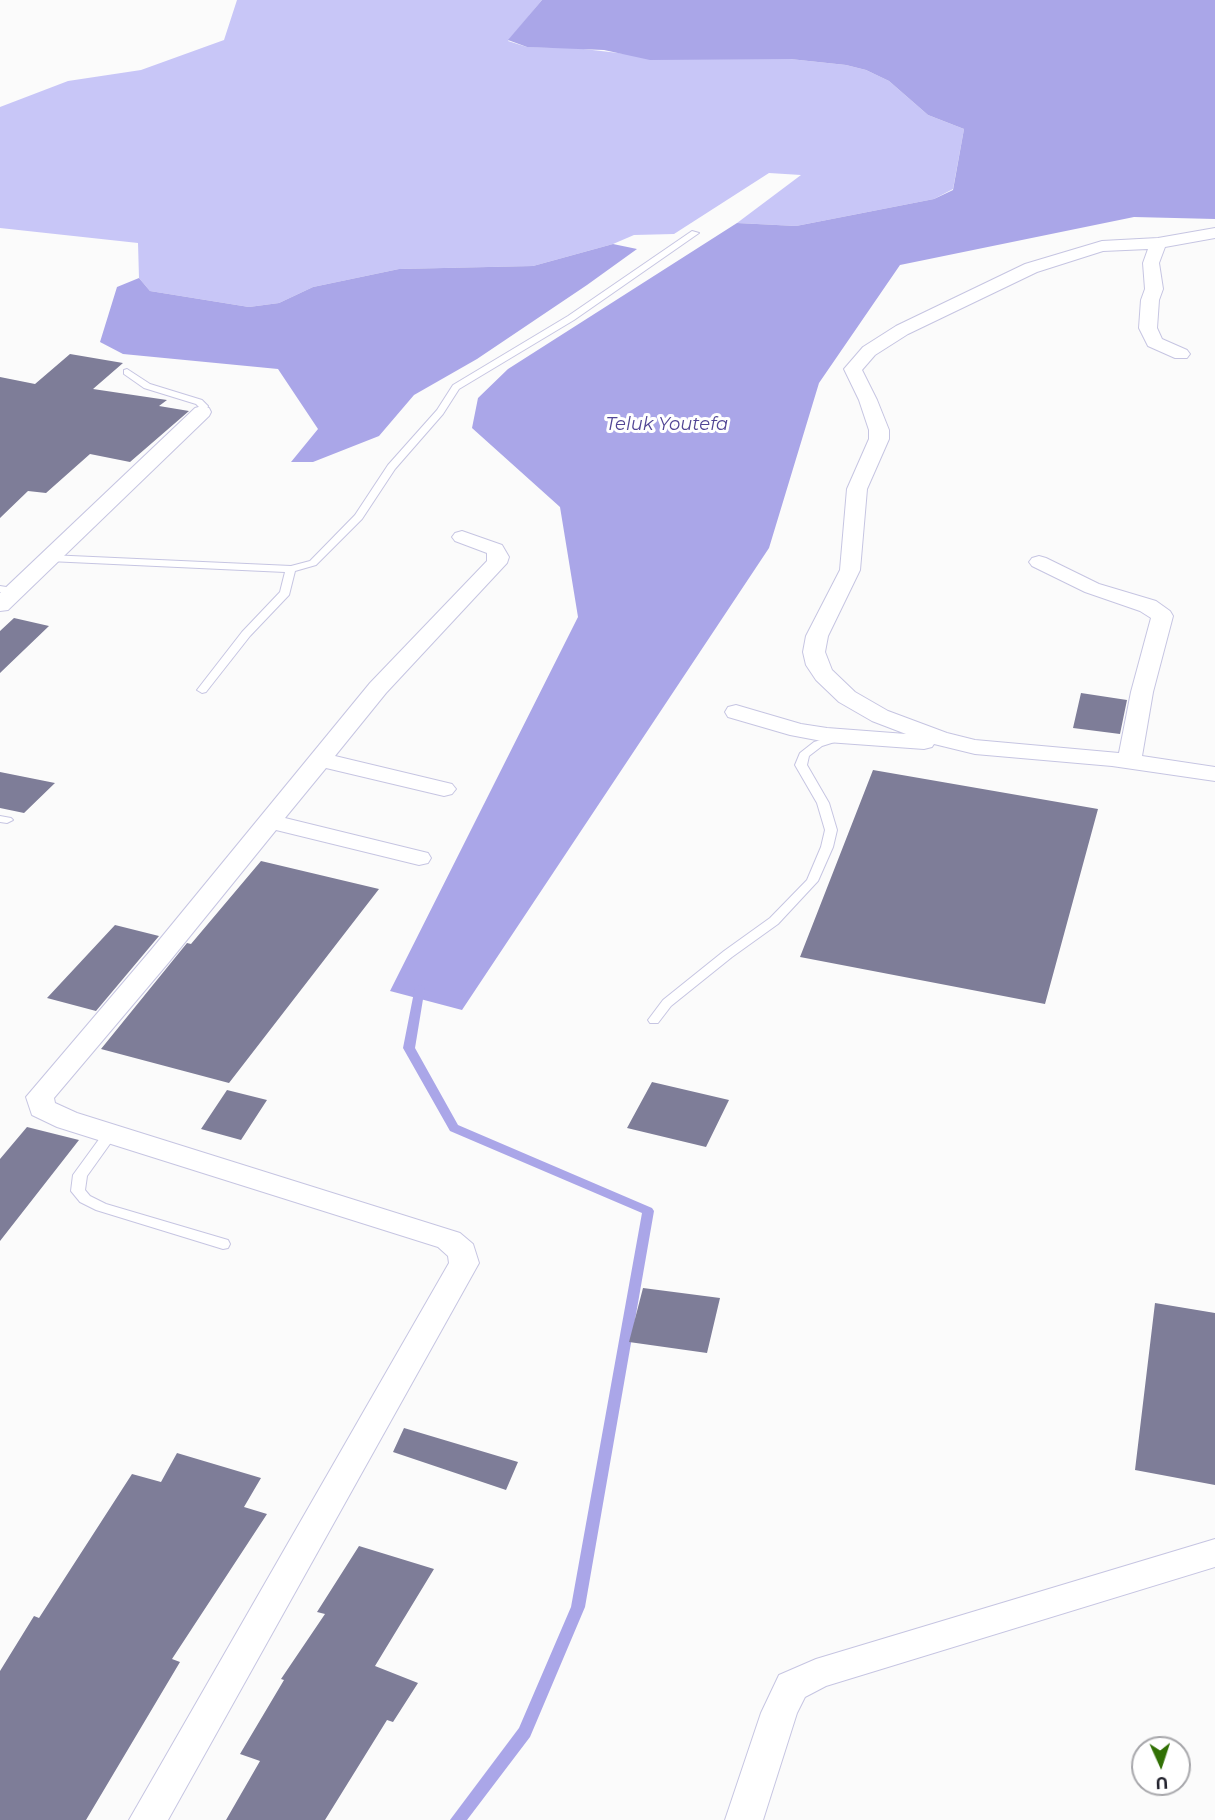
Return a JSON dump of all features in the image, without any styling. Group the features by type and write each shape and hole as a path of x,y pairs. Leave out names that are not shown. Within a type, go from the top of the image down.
{"street":[{"path":"975,747 912,730 880,716 848,697 824,675 817,665 814,652 817,636 849,570 857,489 879,439 879,430 868,400 853,369 868,351 902,330 1031,268 1102,246 1158,243 1215,233"},
{"path":"1158,243 1151,263 1154,289 1150,300 1148,328 1154,342 1181,354"},
{"path":"5,595 49,558 202,412"},
{"path":"148,1820 464,1263 462,1252 449,1240 67,1120 42,1108 40,1097 160,956 378,688 497,562 500,557 495,549 462,537"},
{"path":"1040,562 1092,588 1148,606 1162,616 1142,692 1129,761"},
{"path":"736,712 798,730 842,736 1129,761 1215,774"},
{"path":"319,759 444,789"},
{"path":"270,821 418,858"},
{"path":"744,1820 779,1713 792,1686 816,1674 1215,1553"}],"lane":[{"path":"49,558 291,569 313,562 359,518 391,467 440,412 456,387 571,318 695,233"},
{"path":"127,372 147,386 199,402 204,406 202,412"},
{"path":"202,690 246,634 285,593 291,569"},
{"path":"654,1020 667,1003 774,921 812,881 827,847 831,830 823,803 801,765 804,755 818,744 842,736"},
{"path":"110,1134 80,1175 78,1191 84,1198 101,1207 223,1244"}],"shaded area":[{"path":"237,0 542,0 508,41 527,47 575,48 627,54 790,59 846,65 866,70 889,81 928,115 964,129 953,189 934,199 796,226 737,223 801,175 769,173 674,234 634,235 613,244 533,266 399,269 313,287 279,303 249,307 150,291 139,278 138,243 0,228 0,107 68,81 141,70 224,40"}],"water":[{"name":"Teluk Youtefa","path":"542,0 1215,0 1215,219 1134,217 900,265 819,383 769,548 462,1010 390,991 578,617 560,507 472,428 478,398 508,369 737,223 796,226 934,199 953,190 964,129 928,115 889,81 866,70 846,65 790,59 650,60 604,50 527,47 508,40"},
{"path":"613,244 637,249 477,359 414,395 379,436 313,462 291,462 318,429 278,369 123,354 100,342 117,287 139,278 150,291 249,307 279,303 313,287 399,269 533,266"}],"building":[{"path":"70,354 123,363 93,389 167,400 159,406 189,411 130,462 90,454 46,493 28,491 0,518 0,377 35,384"},
{"path":"14,618 49,626 0,673 0,631"},
{"path":"1081,693 1127,700 1120,734 1073,728"},
{"path":"873,770 1098,809 1045,1004 800,957"},
{"path":"0,772 55,783 24,813 0,808"},
{"path":"261,861 379,889 229,1083 101,1049 187,943 191,944"},
{"path":"115,925 159,936 96,1011 47,998"},
{"path":"652,1082 729,1100 706,1147 627,1128"},
{"path":"227,1090 267,1100 241,1140 201,1129"},
{"path":"27,1127 79,1140 0,1241 0,1159"},
{"path":"643,1288 720,1298 707,1353 629,1342"},
{"path":"1155,1303 1215,1313 1215,1485 1135,1470"},
{"path":"404,1428 518,1462 506,1490 393,1452"},
{"path":"177,1453 261,1478 244,1507 267,1514 172,1659 180,1662 86,1820 0,1820 0,1671 34,1616 39,1618 132,1474 161,1482"},
{"path":"359,1546 434,1569 375,1666 418,1683 393,1722 387,1720 325,1820 226,1820 260,1761 240,1754 284,1680 281,1679 325,1614 317,1612"}],"waterway":[{"path":"420,987 409,1048 454,1128 648,1211 578,1607 525,1732 458,1820"}]}
